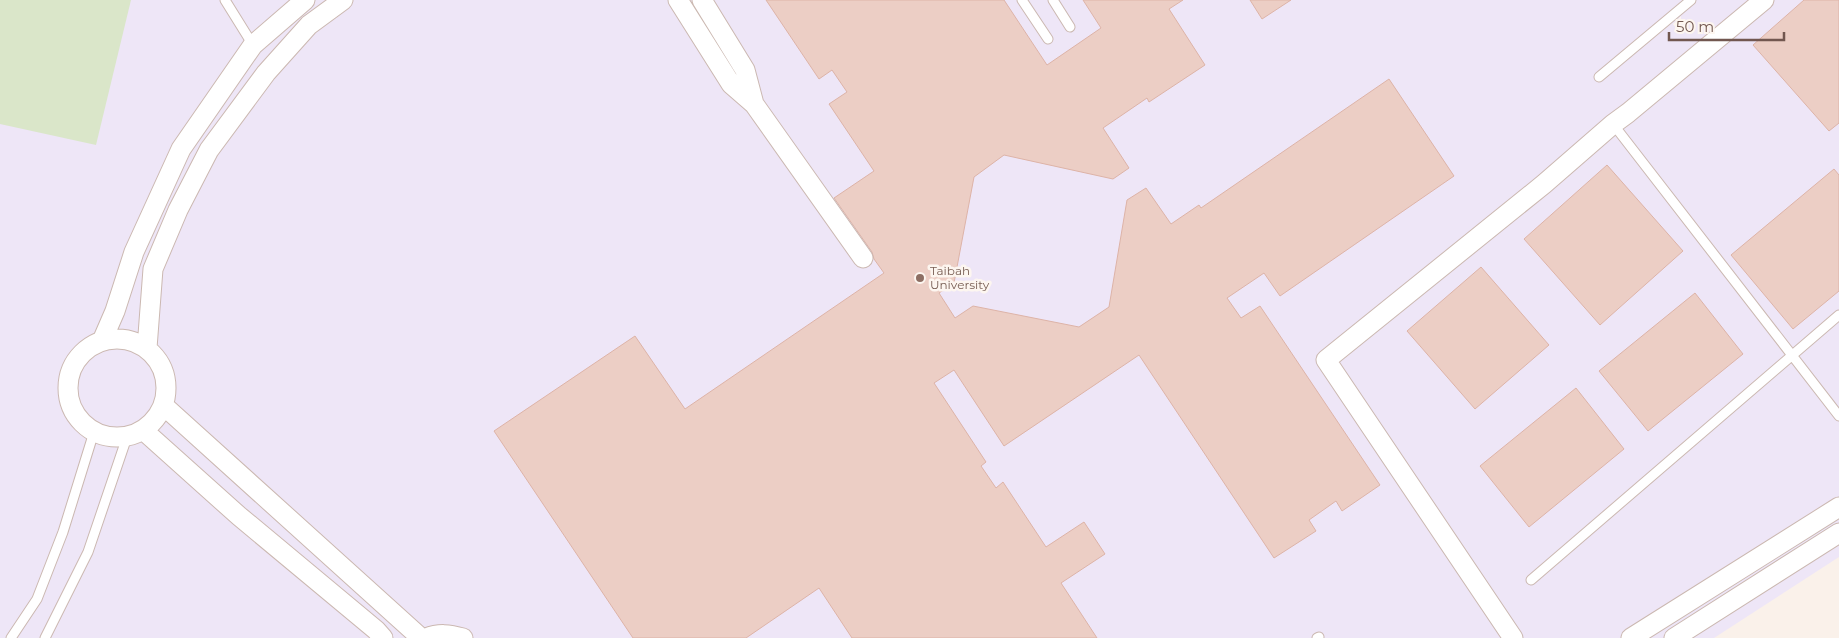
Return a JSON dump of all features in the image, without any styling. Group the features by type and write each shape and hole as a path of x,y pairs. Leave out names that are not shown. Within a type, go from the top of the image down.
{"street":[{"path":"102,341 115,311 134,252 181,149 253,45 305,0"},
{"path":"147,348 153,269 178,210 209,150 278,59 309,25 343,0"},
{"path":"678,0 731,84 754,104 863,258"},
{"path":"702,0 745,70 754,104"},
{"path":"1513,638 1326,360 1544,184 1613,124 1764,0"},
{"path":"117,338 133,341 147,348 158,360 164,374 166,390 164,405 156,419 135,434 110,438 94,432 80,422 71,407 68,390 70,374 77,359 88,348 102,341 117,338"},
{"path":"164,405 421,638"},
{"path":"135,434 239,516 376,630 382,638"},
{"path":"1631,638 1839,507"},
{"path":"1674,638 1839,533"},
{"path":"426,638 436,634 451,634 463,638"}],"lane":[{"path":"225,0 253,45"},
{"path":"1022,0 1048,39"},
{"path":"1053,0 1070,27"},
{"path":"1599,77 1690,0"},
{"path":"1613,124 1839,416"},
{"path":"1531,580 1839,315"},
{"path":"11,638 37,599 63,532 94,432"},
{"path":"45,638 88,552 135,434"}],"shaded area":[{"name":"Taibah University","path":"0,0 1839,0 1839,557 1714,638 0,638"}],"green space":[{"path":"0,0 131,0 96,145 0,124"}],"building":[{"path":"766,0 1004,0 1047,65 1101,28 1083,0 1183,0 1169,9 1205,65 1149,102 1147,98 1103,128 1129,168 1113,179 1004,155 974,177 954,283 939,293 955,318 973,306 1079,327 1109,307 1127,200 1146,188 1171,224 1199,205 1201,208 1389,79 1454,176 1280,296 1264,273 1227,298 1241,318 1260,306 1380,485 1342,511 1336,501 1309,520 1316,531 1274,558 1139,355 1004,446 954,370 934,383 986,462 981,466 996,488 1003,482 1046,547 1084,522 1105,554 1061,583 1097,638 852,638 819,588 746,638 633,638 494,431 635,336 685,409 884,273 874,259 872,252 834,198 874,171 829,104 847,92 832,70 819,79"},
{"path":"1250,0 1291,0 1262,19"},
{"path":"1804,0 1839,0 1839,123 1829,131 1753,45"},
{"path":"1607,165 1683,251 1600,325 1524,239"},
{"path":"1834,169 1839,175 1839,291 1793,329 1731,255"},
{"path":"1481,267 1549,345 1475,409 1407,331"},
{"path":"1695,293 1743,354 1648,431 1599,371"},
{"path":"1576,388 1624,449 1529,527 1480,466"}],"place":[{"name":"Taibah University","path":"920,278"}]}
